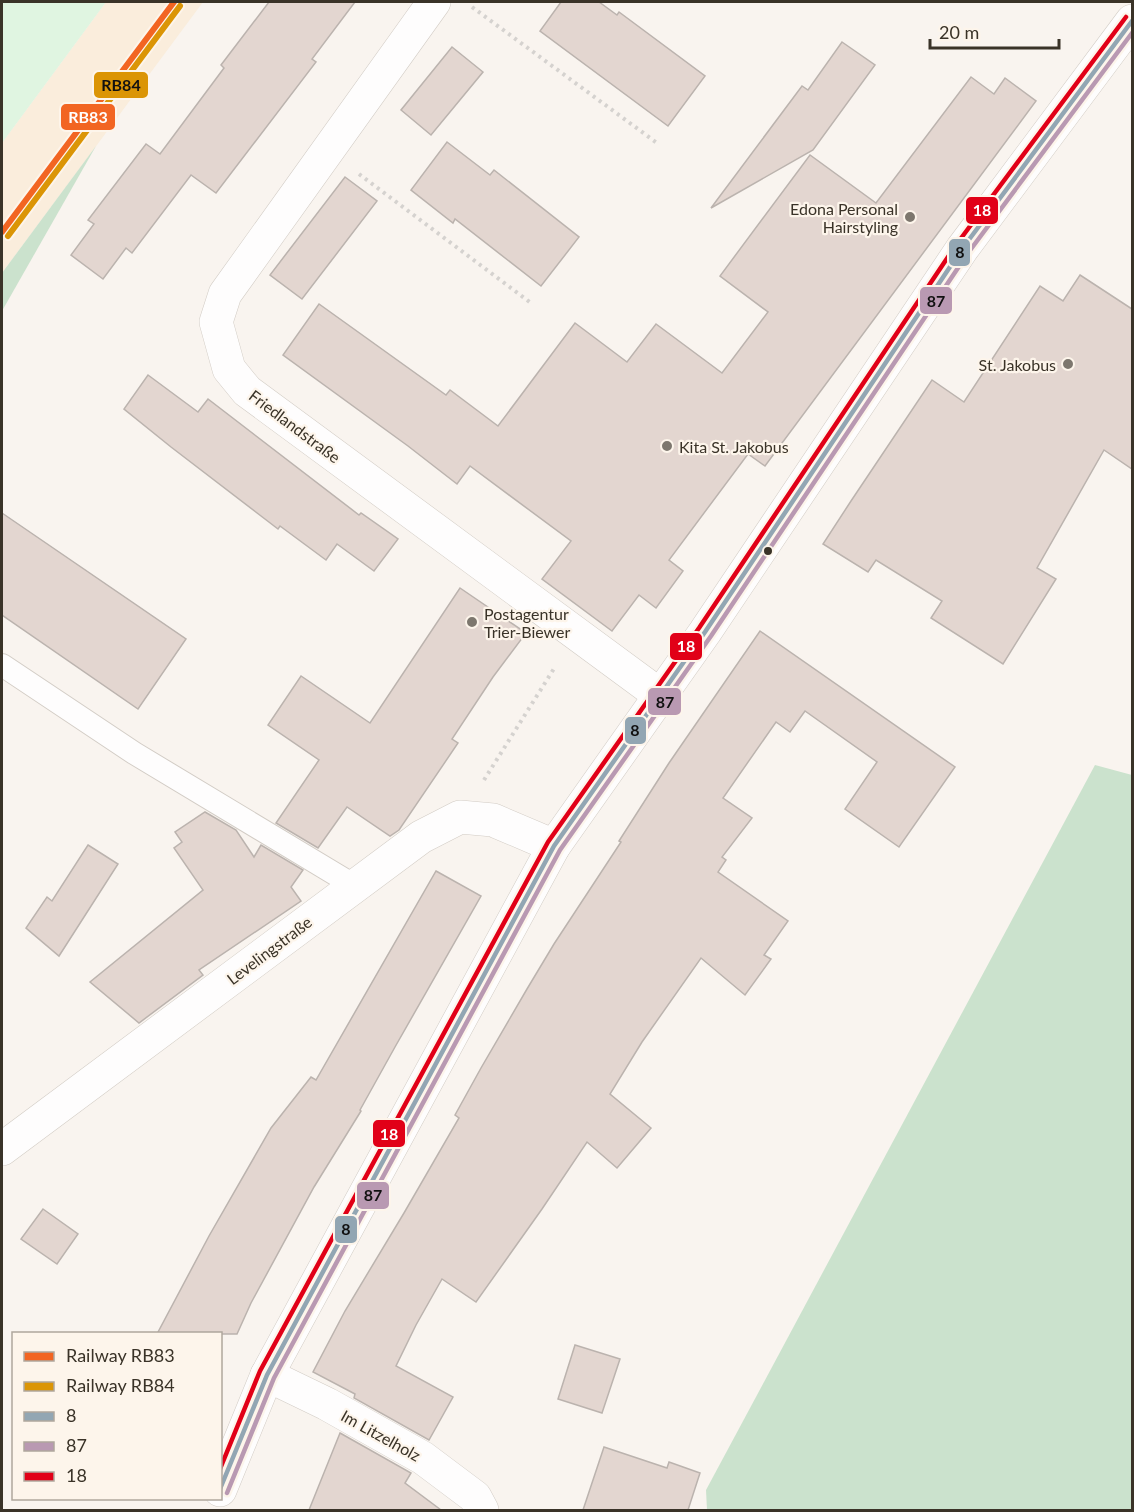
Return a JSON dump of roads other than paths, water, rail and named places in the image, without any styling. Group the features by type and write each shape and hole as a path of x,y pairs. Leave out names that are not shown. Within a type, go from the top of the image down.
{"street":[{"name":"Friedlandstraße","path":"434,2 225,294 216,322 229,369 247,391 661,696"},
{"path":"222,1485 267,1375 554,846 718,613 962,249 1132,21"},
{"name":"Levelingstraße","path":"2,1149 421,837 460,817 493,820 554,846"},
{"name":"Im Litzelholz","path":"267,1375 327,1404 423,1458 475,1497 482,1510"}],"lane":[{"path":"2,665 134,753 355,886"}],"rail line":[{"name":"RB83","path":"2,232 174,2"},
{"name":"RB84","path":"8,236 180,6"}],"place":[{"name":"Edona Personal Hairstyling","path":"910,217"},
{"name":"St. Jakobus","path":"1068,364"},
{"name":"Kita St. Jakobus","path":"667,446"},
{"name":"Postagentur Trier-Biewer","path":"472,622"}]}
